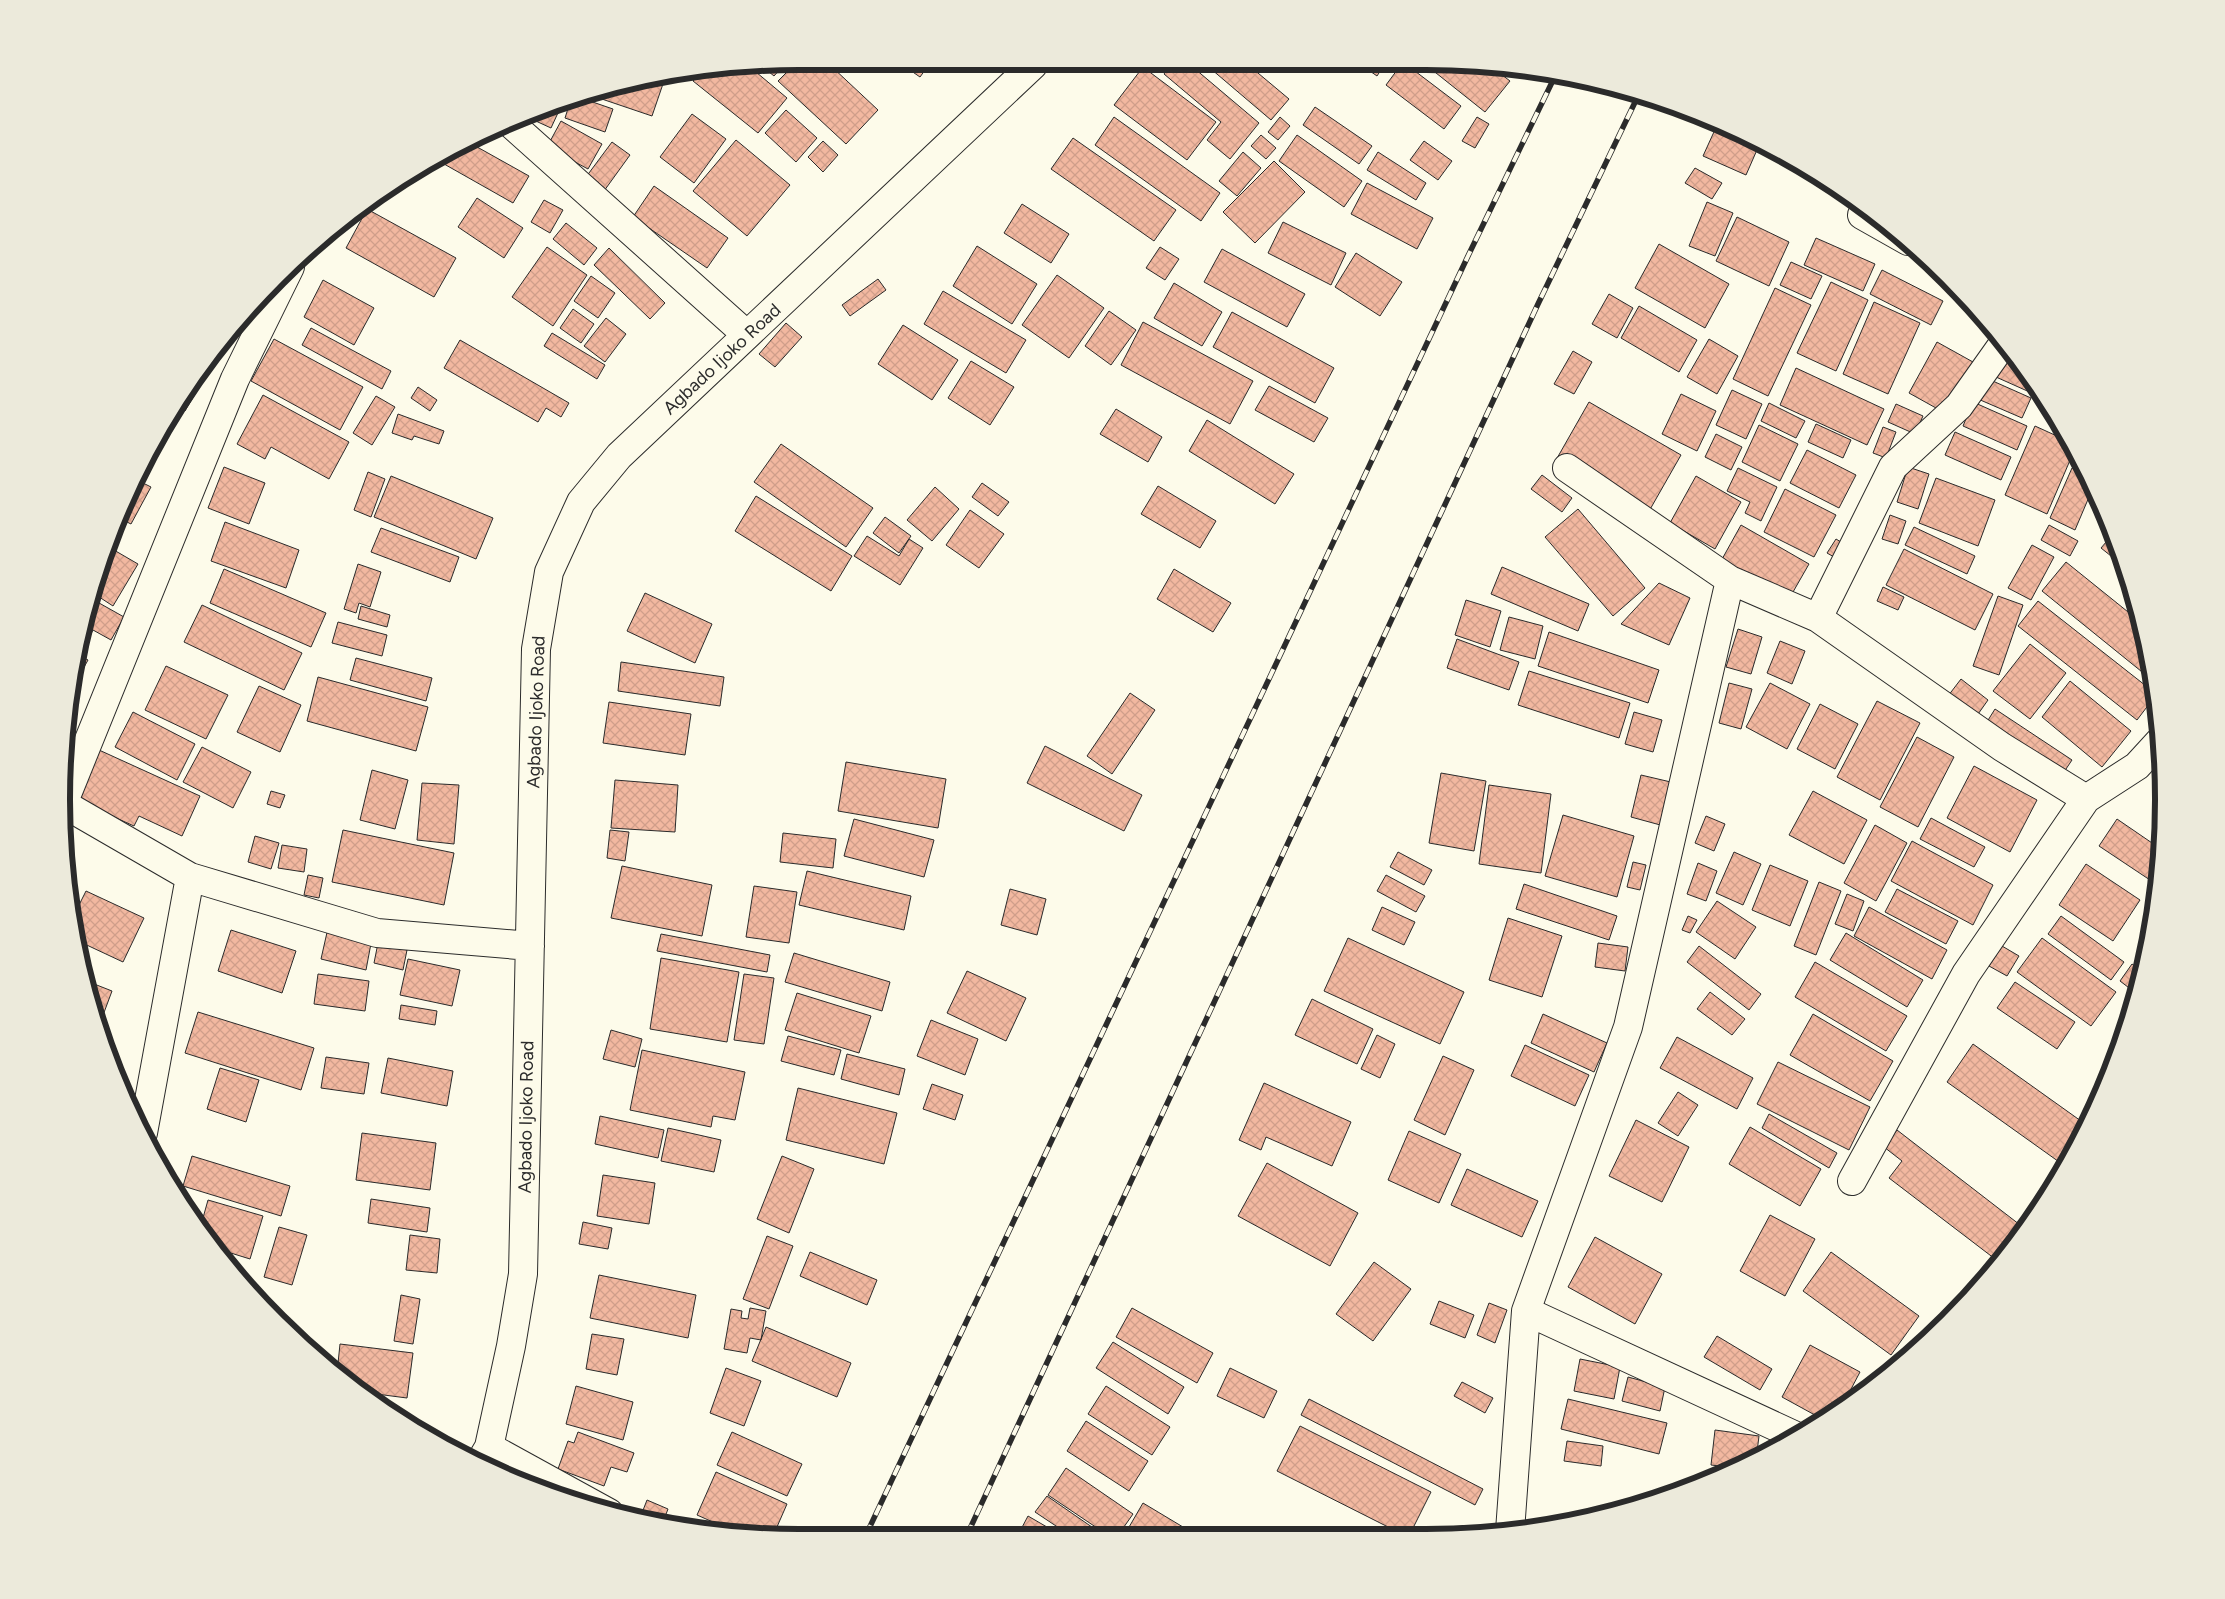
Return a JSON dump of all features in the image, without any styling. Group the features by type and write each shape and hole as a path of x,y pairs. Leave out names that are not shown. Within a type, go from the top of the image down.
{"street":[{"name":"Agbado Ijoko Road","path":"484,1455 511,1346 523,1274 536,649 549,572 581,502 619,456 1028,70"},
{"path":"516,128 747,335"},
{"path":"71,782 235,379 279,289"},
{"path":"1818,618 1894,467 1959,406 1999,349"},
{"path":"1567,468 1730,580 1818,618 2002,747 2086,799"},
{"path":"1511,1524 1526,1311 1628,1027 1730,580"},
{"path":"1852,1181 1966,974 2086,799 2137,766 2153,749"},
{"path":"70,808 190,877 377,933 530,946"},
{"path":"144,1121 190,877"},
{"path":"1526,1311 1788,1432"},
{"path":"484,1455 535,1479"}],"building":[{"path":"789,70 835,70 878,110 846,144 778,81"},
{"path":"910,70 925,70 920,77"},
{"path":"1141,70 1147,70 1216,122 1187,160 1114,105"},
{"path":"1167,70 1196,70 1259,123 1230,159 1207,140 1221,122 1164,74"},
{"path":"1212,70 1254,70 1289,99 1271,120"},
{"path":"1368,70 1381,70 1377,76"},
{"path":"1397,70 1414,70 1461,106 1444,129 1386,85"},
{"path":"1433,70 1501,74 1510,81 1485,112"},
{"path":"768,71 779,71 774,76"},
{"path":"756,72 787,98 758,133 693,81 696,77 704,76"},
{"path":"663,83 652,116 600,98"},
{"path":"590,101 613,109 605,132 565,118 568,108"},
{"path":"1315,107 1372,146 1359,164 1303,125"},
{"path":"786,110 817,138 796,162 765,133"},
{"path":"559,111 551,128 535,120"},
{"path":"692,114 726,139 694,183 660,157"},
{"path":"1114,117 1220,193 1201,221 1095,145"},
{"path":"1280,117 1290,126 1278,140 1268,132"},
{"path":"1477,117 1489,124 1475,148 1462,141"},
{"path":"561,121 602,144 588,169 547,147"},
{"path":"1715,130 1757,150 1746,175 1703,156"},
{"path":"1261,135 1276,148 1266,159 1251,146"},
{"path":"1297,135 1362,181 1344,207 1279,161"},
{"path":"1073,138 1176,210 1154,241 1051,169"},
{"path":"736,140 790,185 747,236 693,191"},
{"path":"823,141 838,155 823,172 808,157"},
{"path":"1424,141 1452,161 1438,180 1410,160"},
{"path":"612,142 630,155 604,191 586,177"},
{"path":"475,146 529,176 513,203 443,164"},
{"path":"1243,152 1261,168 1237,196 1219,181"},
{"path":"1378,152 1426,183 1416,200 1367,170"},
{"path":"1274,161 1305,192 1255,243 1223,212"},
{"path":"1695,168 1722,183 1712,199 1685,183"},
{"path":"1367,183 1433,218 1417,249 1351,214"},
{"path":"654,186 728,238 707,268 633,217"},
{"path":"477,198 523,228 504,258 458,227"},
{"path":"544,200 563,210 550,233 531,222"},
{"path":"1707,202 1733,213 1715,256 1689,246"},
{"path":"1022,204 1069,234 1051,263 1004,233"},
{"path":"370,210 456,258 434,297 346,248 364,215"},
{"path":"1737,217 1789,242 1769,286 1716,261"},
{"path":"1283,222 1346,253 1331,285 1268,253"},
{"path":"566,223 597,248 584,265 553,239"},
{"path":"1816,238 1875,264 1863,291 1804,265"},
{"path":"1659,244 1729,284 1705,328 1635,288"},
{"path":"977,246 1037,284 1012,324 953,286"},
{"path":"547,247 587,275 553,326 512,297"},
{"path":"1160,247 1179,259 1165,280 1146,268"},
{"path":"609,248 665,303 650,319 594,265"},
{"path":"1222,249 1305,294 1287,327 1204,282"},
{"path":"1356,253 1402,282 1380,316 1335,287"},
{"path":"1791,262 1822,276 1811,299 1780,285"},
{"path":"1882,270 1943,301 1931,325 1870,294"},
{"path":"1057,275 1104,308 1069,358 1022,325"},
{"path":"591,276 615,293 598,318 574,301"},
{"path":"878,279 886,290 850,316 842,305"},
{"path":"323,280 374,308 354,345 304,317"},
{"path":"1831,282 1868,300 1836,371 1797,353"},
{"path":"1174,283 1222,312 1202,346 1154,318"},
{"path":"1775,288 1811,305 1768,396 1733,379"},
{"path":"943,291 1026,340 1006,373 924,324"},
{"path":"1609,294 1633,308 1617,338 1592,324"},
{"path":"1874,302 1920,323 1888,394 1843,374"},
{"path":"1639,306 1697,340 1679,372 1621,338"},
{"path":"573,309 594,324 581,343 560,328"},
{"path":"1109,311 1136,330 1111,365 1085,346"},
{"path":"1232,312 1334,368 1315,403 1213,347"},
{"path":"606,318 626,334 605,362 584,346"},
{"path":"1143,322 1253,381 1230,424 1121,365"},
{"path":"786,323 802,337 775,367 759,354"},
{"path":"903,325 958,360 932,400 878,364"},
{"path":"311,328 391,371 382,389 302,345"},
{"path":"552,333 605,365 597,379 544,346"},
{"path":"274,339 363,387 340,430 251,381"},
{"path":"1709,339 1738,356 1717,394 1687,377"},
{"path":"460,340 569,403 561,417 546,408 538,422 444,368"},
{"path":"1937,342 1973,362 1945,413 1909,393"},
{"path":"1573,351 1592,362 1574,394 1554,384"},
{"path":"2005,357 2031,393 1996,377"},
{"path":"971,361 1014,387 990,425 948,398"},
{"path":"1796,368 1884,409 1867,445 1780,405"},
{"path":"1986,378 2031,398 2022,418 1978,399"},
{"path":"200,384 201,384 185,411 183,410"},
{"path":"1269,386 1328,418 1314,442 1255,410"},
{"path":"418,387 437,400 430,411 411,398"},
{"path":"1732,390 1762,404 1746,439 1716,425"},
{"path":"1681,394 1716,411 1697,451 1662,434"},
{"path":"263,395 349,442 329,479 271,447 265,459 237,444"},
{"path":"376,396 395,407 372,445 353,433"},
{"path":"1589,402 1681,455 1648,513 1556,460"},
{"path":"1973,402 2027,426 2017,450 1963,426"},
{"path":"1769,403 1805,421 1796,438 1761,421"},
{"path":"1896,404 1923,416 1915,434 1888,422"},
{"path":"1116,409 1162,437 1148,462 1100,434"},
{"path":"398,414 444,431 439,444 414,436 412,440 392,433"},
{"path":"1207,420 1294,474 1275,504 1189,451"},
{"path":"1816,424 1851,440 1843,458 1808,442"},
{"path":"1759,425 1798,444 1780,481 1742,462"},
{"path":"2035,426 2058,436 2070,459 2047,514 2005,495"},
{"path":"1883,427 1896,432 1886,458 1873,453"},
{"path":"1955,432 2011,457 2001,480 1945,455"},
{"path":"1716,434 1742,447 1731,470 1705,457"},
{"path":"781,444 873,508 846,547 754,482"},
{"path":"1807,450 1856,475 1839,508 1790,483"},
{"path":"224,467 265,483 249,524 208,508"},
{"path":"1908,467 1929,474 1918,509 1897,502"},
{"path":"1738,468 1777,487 1761,521 1745,513 1750,502 1727,491"},
{"path":"2072,468 2076,470 2089,497 2075,530 2050,518"},
{"path":"368,472 385,479 371,517 354,510"},
{"path":"1542,475 1572,498 1562,512 1531,489"},
{"path":"391,476 493,518 476,559 374,517"},
{"path":"1696,476 1741,502 1715,549 1670,523"},
{"path":"1936,478 1995,500 1978,546 1919,523"},
{"path":"142,483 151,487 131,524 126,521"},
{"path":"982,483 1009,502 998,516 972,497"},
{"path":"1158,486 1216,521 1200,548 1141,514"},
{"path":"935,487 959,509 932,541 907,520"},
{"path":"1785,489 1836,515 1814,557 1764,532"},
{"path":"756,496 852,556 831,591 735,531"},
{"path":"1578,509 1645,588 1613,616 1545,537"},
{"path":"970,510 1004,534 979,568 946,545"},
{"path":"1890,515 1906,521 1898,544 1882,539"},
{"path":"885,517 911,536 899,553 873,533"},
{"path":"225,522 299,550 286,588 211,561"},
{"path":"1741,525 1809,564 1789,599 1721,561"},
{"path":"2049,525 2078,541 2070,556 2041,540"},
{"path":"1914,527 1975,556 1967,574 1905,545"},
{"path":"381,528 459,557 450,582 371,552"},
{"path":"867,536 899,556 909,539 923,548 900,585 854,556"},
{"path":"1836,539 1851,548 1843,562 1827,553"},
{"path":"2107,541 2113,558 2101,548"},
{"path":"2032,545 2054,557 2031,600 2008,588"},
{"path":"1904,549 1993,594 1975,630 1886,585"},
{"path":"115,550 138,564 113,606 99,597"},
{"path":"2066,562 2131,614 2144,673 2042,591"},
{"path":"358,564 381,572 370,607 359,603 356,613 344,609"},
{"path":"1502,567 1589,604 1578,631 1491,594"},
{"path":"224,569 326,613 311,647 210,603"},
{"path":"1174,569 1231,603 1213,632 1157,599"},
{"path":"1659,583 1690,598 1669,645 1621,624"},
{"path":"1883,587 1904,597 1898,610 1877,601"},
{"path":"645,593 712,624 695,663 627,631"},
{"path":"1998,596 2023,605 1999,675 1973,666"},
{"path":"1466,600 1501,611 1490,647 1455,635"},
{"path":"2038,601 2146,686 2149,704 2137,720 2018,626"},
{"path":"98,602 124,617 111,640 93,630 88,639"},
{"path":"202,605 302,653 284,690 184,642"},
{"path":"361,606 390,615 387,627 358,619"},
{"path":"1509,617 1543,626 1535,659 1500,650"},
{"path":"338,622 387,635 382,656 332,643"},
{"path":"1738,629 1762,637 1751,674 1726,667"},
{"path":"1549,632 1659,670 1648,703 1538,666"},
{"path":"1457,639 1519,662 1509,690 1447,668"},
{"path":"1780,641 1805,651 1792,684 1767,673"},
{"path":"2030,644 2066,673 2030,719 1993,691"},
{"path":"84,658 88,660 81,672"},
{"path":"356,658 432,678 426,701 350,680"},
{"path":"621,662 724,677 720,706 618,691"},
{"path":"166,666 228,695 206,739 145,710"},
{"path":"1529,671 1630,703 1619,738 1518,705"},
{"path":"318,677 428,707 416,751 307,721"},
{"path":"1961,679 1988,700 1976,717 1948,696"},
{"path":"2070,681 2131,731 2102,767 2042,717"},
{"path":"1729,683 1752,689 1741,729 1719,723"},
{"path":"1770,683 1810,704 1787,749 1746,727"},
{"path":"259,686 301,705 280,752 237,732"},
{"path":"1130,693 1155,710 1112,774 1087,756"},
{"path":"1877,701 1920,723 1880,800 1837,777"},
{"path":"609,702 691,714 685,755 603,743"},
{"path":"1820,704 1858,724 1835,769 1797,749"},
{"path":"1995,709 2072,760 2062,775 1985,725"},
{"path":"133,712 195,744 177,780 115,747"},
{"path":"1634,712 1662,720 1653,752 1625,744"},
{"path":"1917,737 1954,757 1918,827 1880,807"},
{"path":"1045,746 1142,795 1124,831 1027,783"},
{"path":"202,747 251,772 233,808 183,782"},
{"path":"99,750 200,796 182,836 139,816 134,826 76,800"},
{"path":"846,762 946,779 938,828 838,811"},
{"path":"1974,766 2037,800 2010,852 1947,818"},
{"path":"372,770 408,780 395,829 360,820"},
{"path":"1441,773 1486,781 1474,851 1429,843"},
{"path":"1641,775 1675,783 1664,826 1631,817"},
{"path":"615,780 678,785 675,832 611,828"},
{"path":"422,783 459,785 454,844 417,840"},
{"path":"1489,785 1551,794 1541,873 1479,864"},
{"path":"271,791 285,795 280,808 267,804"},
{"path":"1813,791 1867,820 1844,864 1789,835"},
{"path":"1563,815 1634,836 1617,897 1545,876"},
{"path":"1706,816 1725,824 1714,851 1695,843"},
{"path":"1931,818 1985,847 1974,867 1920,839"},
{"path":"854,819 934,840 924,877 844,856"},
{"path":"2117,819 2153,844 2150,880 2099,846"},
{"path":"1875,825 1907,843 1876,901 1844,883"},
{"path":"343,830 454,853 444,905 332,882"},
{"path":"610,830 629,832 625,861 607,858"},
{"path":"783,833 836,839 833,868 780,862"},
{"path":"255,836 279,843 271,869 248,862"},
{"path":"1912,841 1993,885 1973,925 1891,881"},
{"path":"282,845 307,849 304,872 278,868"},
{"path":"1398,852 1432,870 1424,885 1390,867"},
{"path":"1734,852 1761,864 1743,905 1716,893"},
{"path":"1633,862 1646,865 1640,890 1627,887"},
{"path":"1698,863 1717,871 1706,901 1687,894"},
{"path":"2086,864 2140,900 2113,941 2059,905"},
{"path":"1770,865 1808,881 1790,926 1752,910"},
{"path":"622,866 712,885 702,936 611,918"},
{"path":"807,871 911,896 904,930 799,905"},
{"path":"308,875 323,878 319,898 304,895"},
{"path":"1386,875 1425,896 1416,912 1377,891"},
{"path":"1819,882 1841,891 1816,955 1794,946"},
{"path":"1524,884 1617,916 1609,940 1516,909"},
{"path":"754,886 797,892 789,943 746,937"},
{"path":"1010,889 1046,899 1037,935 1001,925"},
{"path":"1897,889 1958,921 1946,944 1885,912"},
{"path":"86,891 144,918 123,962 84,944 78,907"},
{"path":"1847,894 1864,901 1853,931 1835,924"},
{"path":"1717,901 1756,927 1735,959 1696,932"},
{"path":"1382,907 1415,922 1404,945 1372,930"},
{"path":"1869,907 1947,950 1932,979 1854,936"},
{"path":"1688,916 1697,920 1690,933 1682,930"},
{"path":"2061,916 2124,962 2111,980 2048,934"},
{"path":"1508,918 1562,936 1542,997 1489,980"},
{"path":"328,928 372,938 366,970 321,959"},
{"path":"231,930 296,951 282,993 218,971"},
{"path":"1846,933 1923,980 1907,1007 1830,960"},
{"path":"661,934 770,955 767,972 657,951"},
{"path":"1348,938 1464,992 1440,1044 1324,991"},
{"path":"2042,938 2116,992 2091,1026 2017,972"},
{"path":"378,943 407,950 403,970 374,963"},
{"path":"1598,943 1628,947 1625,971 1595,967"},
{"path":"1699,946 1761,994 1749,1010 1687,962"},
{"path":"2002,946 2019,956 2007,976 1989,966"},
{"path":"794,953 890,982 882,1011 785,982"},
{"path":"661,958 739,972 727,1042 650,1029"},
{"path":"408,959 460,970 452,1006 400,995"},
{"path":"1815,962 1907,1016 1886,1051 1795,997"},
{"path":"2132,964 2135,966 2130,989 2120,981"},
{"path":"967,971 1026,998 1006,1041 947,1013"},
{"path":"318,974 369,981 365,1011 314,1004"},
{"path":"744,974 774,978 764,1044 734,1040"},
{"path":"2015,982 2075,1022 2057,1049 1997,1008"},
{"path":"94,984 112,991 103,1015"},
{"path":"1710,992 1745,1019 1732,1035 1697,1009"},
{"path":"797,993 871,1016 859,1053 785,1030"},
{"path":"1312,999 1373,1029 1357,1064 1295,1035"},
{"path":"401,1005 437,1011 435,1025 399,1019"},
{"path":"198,1012 314,1048 301,1090 185,1053"},
{"path":"1543,1014 1607,1043 1594,1072 1531,1043"},
{"path":"1813,1014 1893,1061 1870,1101 1790,1055"},
{"path":"931,1020 978,1039 965,1075 917,1056"},
{"path":"611,1030 642,1039 635,1067 603,1059"},
{"path":"1377,1035 1395,1044 1380,1078 1361,1069"},
{"path":"788,1036 841,1050 834,1075 781,1061"},
{"path":"1677,1037 1753,1078 1737,1109 1660,1068"},
{"path":"1973,1044 2081,1121 2058,1161 1947,1082"},
{"path":"1525,1045 1589,1075 1575,1106 1511,1076"},
{"path":"642,1050 745,1072 735,1120 713,1116 711,1127 630,1110"},
{"path":"847,1054 905,1069 899,1095 841,1079"},
{"path":"1443,1056 1474,1070 1445,1135 1414,1120"},
{"path":"326,1057 369,1063 364,1094 321,1088"},
{"path":"388,1058 453,1071 447,1106 381,1093"},
{"path":"1778,1062 1870,1107 1849,1150 1757,1104"},
{"path":"220,1068 259,1080 246,1122 207,1109"},
{"path":"1264,1083 1351,1122 1332,1166 1266,1137 1261,1150 1239,1140"},
{"path":"932,1084 963,1095 955,1120 923,1109"},
{"path":"798,1088 897,1113 884,1164 786,1140"},
{"path":"1678,1092 1698,1105 1678,1136 1658,1123"},
{"path":"1769,1114 1837,1153 1829,1168 1762,1128"},
{"path":"600,1116 664,1130 658,1158 595,1144"},
{"path":"1636,1120 1689,1147 1662,1202 1609,1176"},
{"path":"1750,1127 1821,1169 1800,1206 1729,1164"},
{"path":"668,1128 721,1140 714,1172 661,1161"},
{"path":"1897,1130 2019,1224 1993,1257 1889,1178 1902,1161 1884,1147"},
{"path":"1409,1131 1461,1154 1439,1203 1388,1180"},
{"path":"362,1133 436,1143 430,1190 356,1180"},
{"path":"192,1156 290,1186 281,1216 183,1186"},
{"path":"782,1156 814,1169 789,1233 757,1219"},
{"path":"1267,1163 1358,1213 1330,1266 1238,1216"},
{"path":"1467,1169 1538,1201 1522,1237 1451,1205"},
{"path":"603,1175 655,1183 649,1224 597,1216"},
{"path":"371,1199 430,1208 427,1232 368,1223"},
{"path":"208,1200 263,1216 250,1259 228,1252 203,1219"},
{"path":"1770,1215 1815,1239 1785,1296 1740,1271"},
{"path":"583,1222 612,1228 608,1249 579,1244"},
{"path":"279,1227 307,1235 292,1285 264,1277"},
{"path":"410,1235 440,1239 437,1273 406,1270"},
{"path":"767,1236 793,1246 769,1309 743,1299"},
{"path":"1595,1237 1662,1274 1635,1324 1568,1287"},
{"path":"810,1252 877,1280 867,1305 800,1276"},
{"path":"1831,1252 1919,1316 1891,1355 1803,1291"},
{"path":"1374,1262 1411,1289 1373,1341 1336,1314"},
{"path":"599,1275 696,1295 688,1338 590,1318"},
{"path":"401,1295 420,1299 413,1344 394,1341"},
{"path":"1439,1301 1474,1315 1465,1338 1430,1324"},
{"path":"1489,1303 1507,1310 1495,1343 1477,1335"},
{"path":"750,1308 766,1311 761,1340 750,1338 747,1353 724,1349 731,1309 742,1311 741,1318 748,1319"},
{"path":"1132,1308 1213,1353 1197,1383 1116,1337"},
{"path":"766,1327 851,1363 837,1397 752,1361"},
{"path":"592,1334 624,1339 617,1375 586,1369"},
{"path":"1717,1336 1772,1369 1760,1390 1704,1357"},
{"path":"1113,1342 1184,1387 1168,1414 1096,1368"},
{"path":"340,1344 413,1353 407,1398 377,1394 338,1364"},
{"path":"1810,1345 1860,1372 1849,1393 1816,1415 1782,1397"},
{"path":"1580,1359 1620,1367 1614,1399 1574,1391"},
{"path":"726,1368 761,1381 744,1426 710,1413"},
{"path":"1230,1368 1277,1391 1264,1418 1217,1396"},
{"path":"1628,1377 1665,1387 1660,1411 1622,1401"},
{"path":"1462,1382 1493,1398 1485,1413 1454,1396"},
{"path":"576,1386 633,1402 623,1440 566,1424"},
{"path":"1106,1386 1170,1427 1152,1455 1088,1414"},
{"path":"1309,1399 1483,1489 1475,1505 1301,1415"},
{"path":"1568,1399 1667,1423 1659,1454 1561,1429"},
{"path":"1086,1421 1148,1461 1129,1491 1067,1451"},
{"path":"1300,1426 1431,1492 1412,1529 1392,1529 1277,1471"},
{"path":"1715,1430 1759,1436 1757,1449 1721,1466 1711,1465"},
{"path":"578,1432 634,1453 627,1472 611,1467 604,1486 558,1469 568,1441 574,1443"},
{"path":"732,1432 802,1464 787,1496 717,1465"},
{"path":"1567,1441 1603,1446 1601,1466 1564,1461"},
{"path":"1066,1468 1133,1514 1122,1529 1099,1529 1048,1495"},
{"path":"716,1472 787,1504 776,1528 718,1524 697,1515"},
{"path":"1047,1496 1095,1529 1060,1529 1035,1512"},
{"path":"647,1500 668,1509 665,1516 643,1512"},
{"path":"1143,1503 1186,1529 1128,1529"},
{"path":"1028,1516 1050,1529 1021,1529"}],"railway":[{"path":"869,1529 1468,256 1552,81"},
{"path":"970,1529 1538,304 1635,101"}]}
